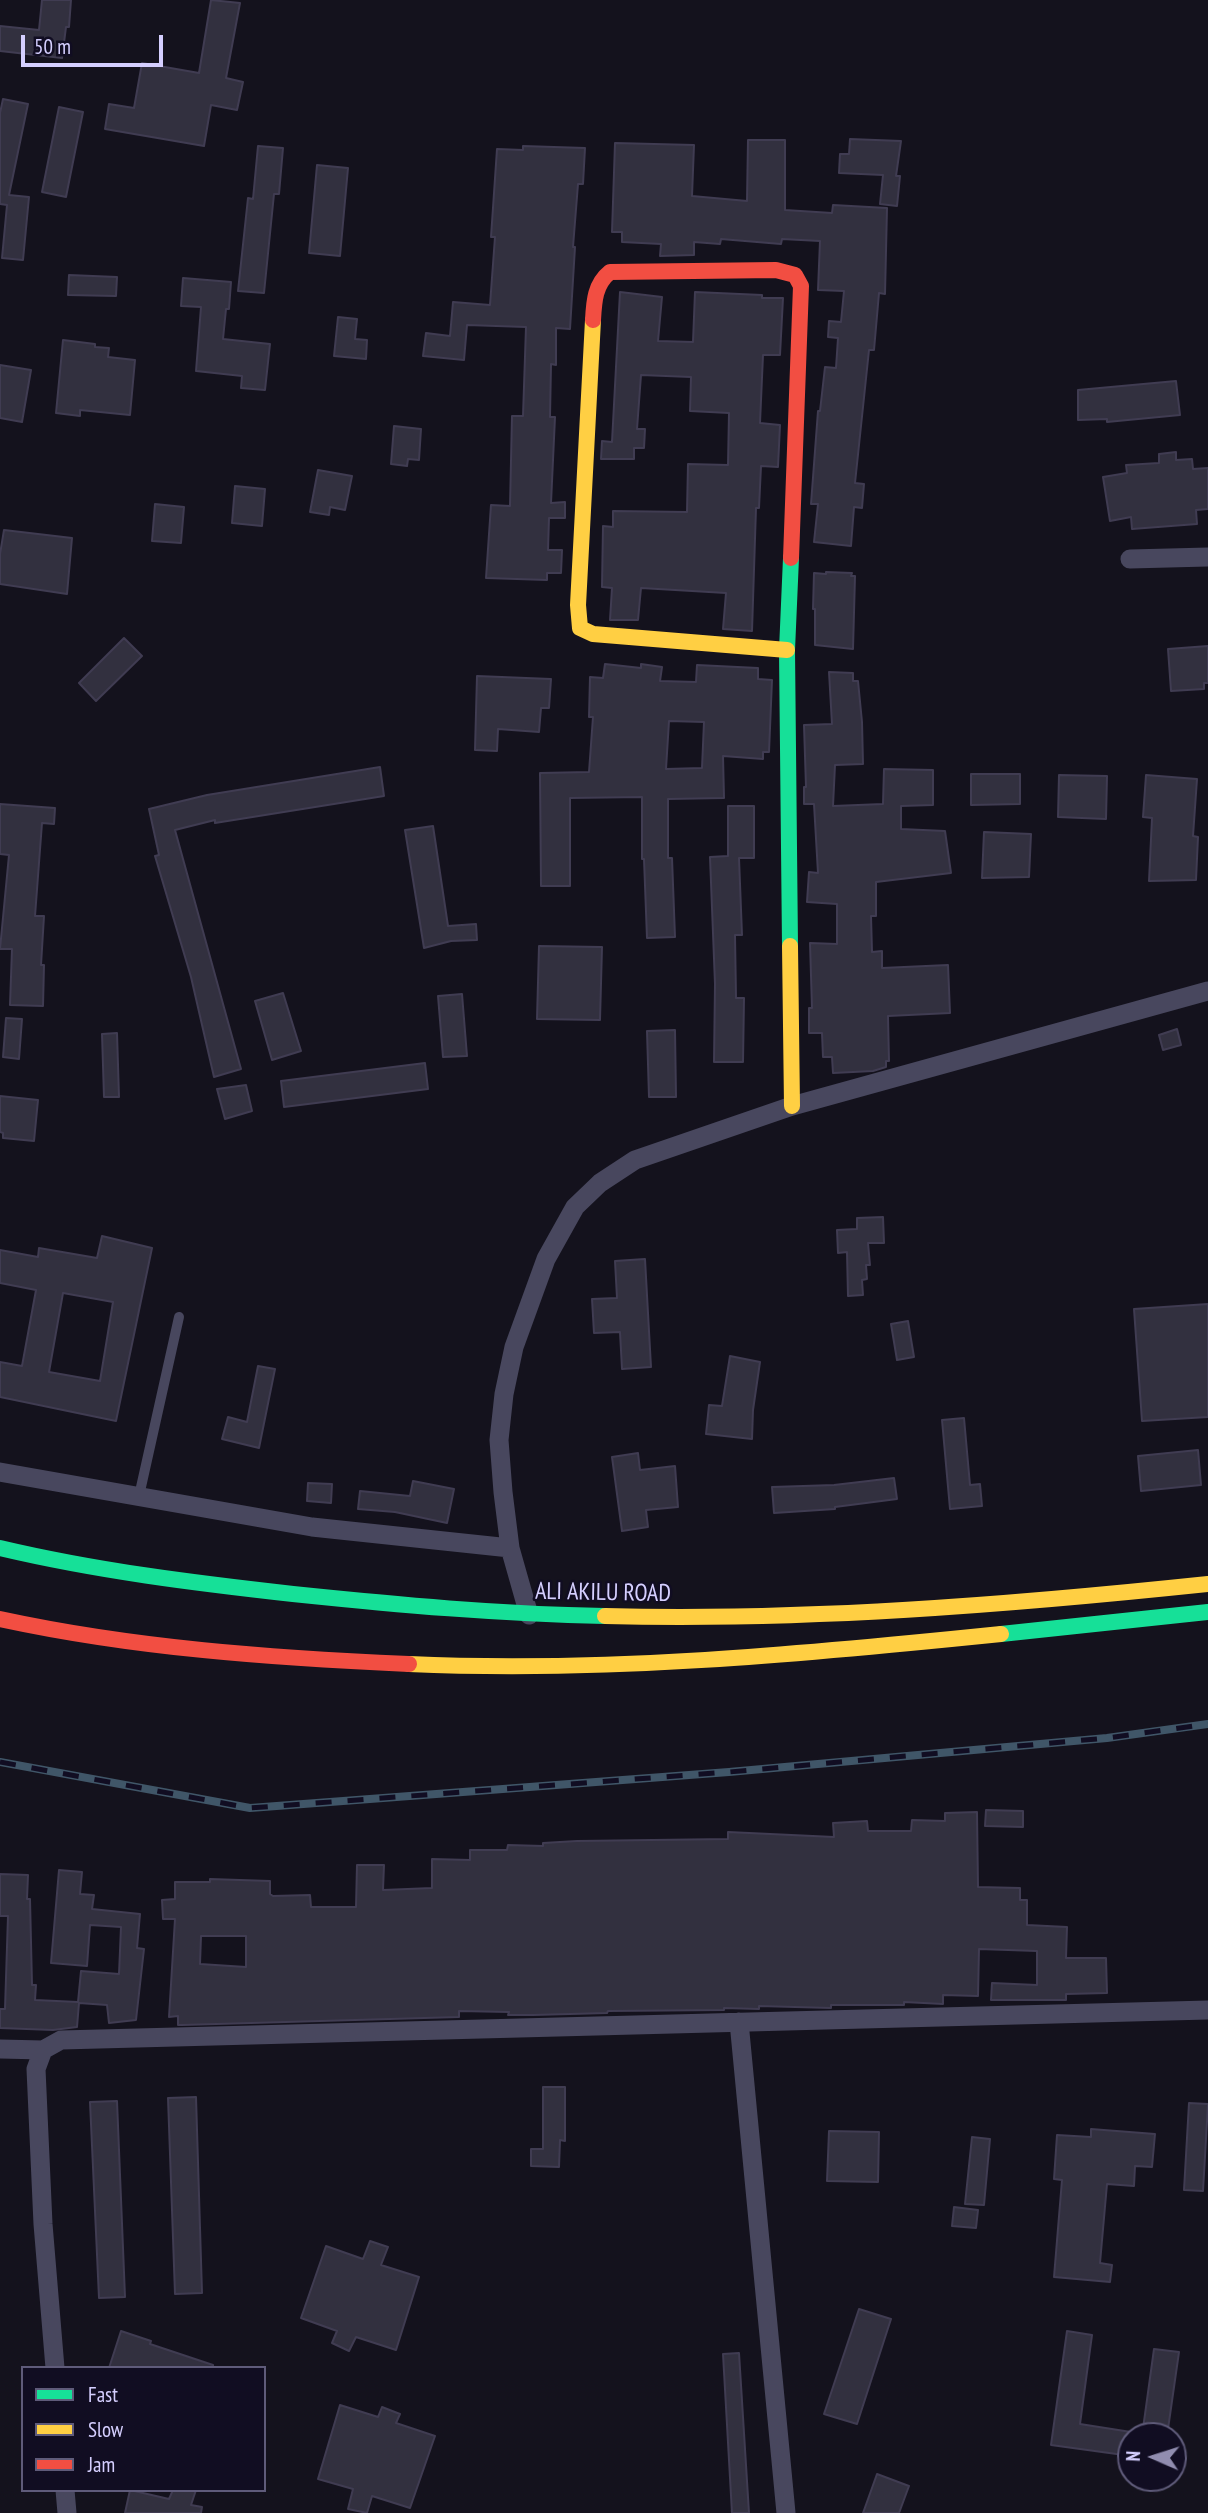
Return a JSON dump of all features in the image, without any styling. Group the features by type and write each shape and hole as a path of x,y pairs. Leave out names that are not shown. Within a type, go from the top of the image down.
{"main road":[{"path":"787,649 593,634 580,628 578,605 594,299 601,279 610,272 776,270 795,275 801,286 787,649 792,1106"},
{"name":"ALI AKILU ROAD","path":"0,1548 192,1583 381,1604 529,1615 694,1618 847,1614 971,1607 1208,1584"},
{"path":"0,1619 44,1629 229,1654 444,1667 590,1665 758,1656 1208,1612"}],"street":[{"path":"1130,559 1208,557"},
{"path":"529,1615 510,1548 503,1492 499,1440 504,1394 514,1347 546,1259 575,1207 600,1183 635,1160 792,1106 1208,991"},
{"path":"0,1472 312,1527 510,1548"},
{"path":"0,2049 43,2050 61,2040 1208,2010"},
{"path":"739,2022 786,2513"},
{"path":"43,2050 36,2069 43,2224 55,2366"},
{"path":"65,2492 67,2513"}],"lane":[{"path":"139,1496 179,1317"}],"building":[{"path":"42,0 71,0 69,27 66,27 62,58 0,51 0,26 39,30"},
{"path":"211,0 240,3 226,78 243,82 237,110 211,105 204,146 105,129 109,104 134,108 142,63 199,73"},
{"path":"3,99 28,104 9,195 29,197 23,260 2,258 7,205 0,204 0,113"},
{"path":"59,107 83,112 66,197 42,192"},
{"path":"850,139 901,141 896,176 900,176 897,206 880,204 883,175 839,173 840,154 849,154"},
{"path":"748,140 785,140 785,210 832,213 833,205 887,208 885,294 879,293 874,350 869,350 855,483 864,484 862,508 854,507 851,546 814,542 818,504 811,504 818,411 825,367 836,368 838,338 828,337 829,321 841,322 844,291 818,290 820,241 782,239 781,244 721,239 720,244 694,242 694,255 660,256 661,244 622,242 622,232 612,232 615,143 694,145 692,196 747,201"},
{"path":"258,146 283,148 279,194 274,194 264,293 238,291 248,198 253,199"},
{"path":"523,146 585,148 583,184 578,184 570,329 556,328 556,365 551,364 550,417 555,417 551,503 565,502 565,518 549,518 548,550 562,550 561,573 547,573 547,580 486,578 491,505 510,506 512,416 523,416 526,327 467,325 464,360 423,356 426,333 450,336 453,302 490,305 497,149 523,150"},
{"path":"317,165 348,168 340,256 309,253"},
{"path":"69,275 117,277 116,296 68,295"},
{"path":"183,278 231,282 223,339 270,344 265,390 241,388 242,376 196,371 201,307 181,306"},
{"path":"620,292 662,297 658,341 693,342 695,292 783,298 780,355 763,355 760,423 780,425 778,467 761,466 759,508 756,508 752,631 723,629 726,593 641,588 638,620 610,620 612,588 602,587 603,526 613,527 613,511 687,512 688,464 728,465 729,413 690,411 691,377 641,375 637,429 645,429 644,448 634,448 634,459 601,459 602,441 612,442"},
{"path":"338,317 357,319 355,339 367,340 366,359 334,356"},
{"path":"63,340 95,344 95,347 109,348 108,357 135,360 130,415 80,410 80,416 56,413"},
{"path":"0,365 31,370 22,422 0,418"},
{"path":"1176,381 1180,415 1107,422 1107,419 1078,420 1078,390"},
{"path":"394,426 421,429 419,460 408,459 407,466 391,464"},
{"path":"1176,452 1176,460 1192,459 1193,469 1208,468 1208,509 1196,510 1197,524 1132,529 1131,517 1110,521 1103,477 1127,473 1126,465 1159,463 1159,454"},
{"path":"318,470 352,476 345,510 330,507 329,515 310,512"},
{"path":"235,486 265,489 262,526 232,523"},
{"path":"155,504 184,507 181,543 152,541"},
{"path":"4,530 72,538 67,594 0,584 0,554"},
{"path":"814,573 852,573 851,576 855,576 853,649 815,645"},
{"path":"124,638 142,656 96,701 79,683"},
{"path":"1208,646 1208,683 1204,683 1204,689 1171,691 1168,649"},
{"path":"605,664 641,668 641,664 662,667 660,681 696,682 697,665 758,668 758,679 772,680 769,752 763,752 763,759 723,756 724,798 668,799 668,858 672,858 675,937 647,938 642,859 642,797 570,798 570,886 541,886 540,773 589,772 593,717 589,717 590,677 603,678","holes":["669,721 704,722 702,768 666,769"]},
{"path":"829,672 853,673 853,681 858,681 862,722 863,764 835,765 833,806 883,804 884,769 933,770 933,805 901,806 901,829 945,831 951,873 876,882 876,916 871,916 872,952 882,951 882,968 948,965 950,1013 888,1016 889,1061 886,1061 886,1067 873,1071 833,1073 832,1057 823,1057 822,1033 809,1033 809,1008 812,1008 810,943 837,944 837,904 807,902 809,872 818,873 814,804 804,804 804,725 832,724"},
{"path":"477,676 551,679 549,708 541,708 539,732 498,729 497,751 475,750"},
{"path":"380,767 384,796 215,823 215,820 175,830 241,1069 214,1077 191,977 155,856 159,855 149,809 207,795"},
{"path":"971,774 1020,774 1020,804 971,805"},
{"path":"1059,775 1107,776 1106,819 1058,817"},
{"path":"1146,775 1197,779 1193,836 1198,837 1196,880 1149,881 1152,818 1143,817"},
{"path":"0,804 55,808 54,824 42,823 35,916 44,916 41,965 44,965 43,1006 10,1005 12,949 0,949 9,855 0,854"},
{"path":"728,806 754,806 754,858 739,858 742,935 735,935 736,998 744,998 743,1062 714,1062 715,984 710,857 728,856"},
{"path":"433,826 448,926 476,924 477,940 451,941 424,948 405,830"},
{"path":"984,832 1031,834 1029,877 982,878"},
{"path":"539,946 602,947 600,1020 537,1019"},
{"path":"283,993 301,1051 272,1060 255,1001"},
{"path":"462,994 467,1056 443,1057 438,996"},
{"path":"6,1018 22,1019 19,1059 3,1057"},
{"path":"1177,1029 1181,1045 1163,1050 1159,1035"},
{"path":"675,1030 676,1097 649,1097 647,1031"},
{"path":"117,1033 119,1097 104,1097 102,1034"},
{"path":"425,1063 428,1089 284,1107 281,1081"},
{"path":"246,1085 252,1111 225,1119 217,1089"},
{"path":"0,1096 38,1100 34,1141 3,1138 3,1133 0,1132"},
{"path":"883,1217 884,1243 868,1243 870,1265 866,1265 867,1279 862,1280 863,1295 848,1296 847,1252 838,1253 837,1230 857,1229 857,1218"},
{"path":"102,1236 152,1248 116,1421 0,1397 0,1362 22,1366 36,1290 0,1283 0,1250 38,1257 39,1248 97,1258","holes":["63,1293 113,1302 100,1381 49,1372"]},
{"path":"645,1259 651,1367 622,1369 620,1332 594,1333 592,1299 617,1298 615,1261"},
{"path":"1208,1304 1208,1417 1142,1421 1134,1309"},
{"path":"908,1321 914,1357 897,1360 891,1324"},
{"path":"730,1356 760,1362 752,1439 706,1434 709,1405 722,1406"},
{"path":"258,1366 275,1369 259,1448 222,1439 228,1417 247,1422"},
{"path":"964,1418 970,1485 980,1484 982,1506 950,1509 942,1420"},
{"path":"1198,1450 1201,1485 1141,1491 1138,1456"},
{"path":"638,1453 640,1470 675,1466 678,1507 646,1510 648,1527 622,1531 612,1457"},
{"path":"894,1478 897,1499 835,1509 774,1513 772,1487 834,1485"},
{"path":"413,1481 454,1489 447,1523 395,1512 358,1509 360,1491 410,1496"},
{"path":"308,1483 332,1484 331,1503 307,1501"},
{"path":"986,1810 1023,1811 1023,1827 985,1826"},
{"path":"977,1812 978,1887 1020,1888 1020,1900 1027,1900 1027,1925 1067,1927 1066,1958 1106,1958 1107,1993 1066,1994 1066,2000 991,2000 992,1983 1037,1985 1037,1951 979,1949 978,1996 943,1995 943,2004 904,2002 904,2005 831,2005 831,2008 759,2006 759,2009 533,2015 459,2011 459,2017 182,2025 178,2025 178,2016 169,2017 175,1919 163,1919 162,1900 175,1899 175,1882 210,1882 210,1879 270,1881 270,1894 273,1896 310,1895 311,1907 356,1907 357,1865 384,1865 383,1890 432,1888 432,1859 470,1860 470,1850 507,1850 508,1845 543,1846 543,1843 577,1841 728,1839 728,1832 834,1837 833,1823 867,1821 868,1831 911,1831 912,1820 945,1821 945,1813","holes":["201,1936 246,1936 246,1967 200,1964"]},
{"path":"59,1870 82,1872 80,1894 94,1895 92,1909 140,1914 137,1948 144,1949 136,2020 109,2023 107,2005 79,2003 77,2027 53,2030 0,2028 0,2009 5,2009 8,1916 0,1916 0,1874 28,1875 27,1899 30,1899 32,1985 36,1985 35,2000 78,2002 81,1971 119,1974 121,1927 90,1925 87,1966 51,1963"},
{"path":"543,2087 565,2087 565,2141 560,2140 559,2167 531,2166 531,2149 543,2149"},
{"path":"196,2097 202,2293 175,2294 168,2098"},
{"path":"117,2101 125,2297 99,2298 90,2102"},
{"path":"1189,2103 1208,2104 1203,2191 1184,2190"},
{"path":"1091,2129 1155,2134 1152,2167 1135,2166 1134,2186 1107,2184 1100,2263 1112,2265 1110,2282 1054,2277 1062,2180 1054,2179 1057,2135 1091,2137"},
{"path":"829,2131 879,2132 878,2182 827,2181"},
{"path":"972,2137 990,2139 984,2205 965,2204"},
{"path":"954,2207 978,2210 976,2228 952,2226"},
{"path":"370,2241 388,2247 381,2265 419,2277 396,2350 356,2337 349,2351 332,2343 337,2331 301,2318 326,2246 363,2259"},
{"path":"859,2309 891,2319 857,2424 824,2414"},
{"path":"121,2331 151,2341 150,2344 213,2365 213,2366 110,2366"},
{"path":"1067,2331 1092,2335 1080,2424 1117,2430 1117,2454 1051,2445"},
{"path":"1154,2349 1179,2352 1169,2422 1144,2422"},
{"path":"739,2353 749,2513 732,2513 723,2354"},
{"path":"340,2405 378,2417 382,2407 400,2414 396,2423 435,2436 410,2508 372,2496 367,2513 348,2509 353,2489 318,2479"},
{"path":"877,2474 909,2486 899,2513 863,2513"},
{"path":"130,2492 169,2499 172,2492 195,2492 191,2505 202,2507 201,2513 125,2513"}],"railway":[{"path":"0,1762 250,1808 729,1772 1107,1738 1208,1724"}],"traffic: fast":[{"path":"790,946 787,650 791,558"},
{"path":"0,1548 109,1570 293,1594 449,1608 605,1616"},
{"path":"1001,1634 1208,1612"}],"traffic: slow":[{"path":"593,320 578,605 580,628 593,634 787,650"},
{"path":"790,946 792,1106"},
{"path":"605,1616 832,1614 1058,1599 1208,1584"},
{"path":"409,1664 631,1664 779,1655 1001,1634"}],"traffic: jam":[{"path":"593,320 598,287 610,272 776,270 795,275 801,286 791,558"},
{"path":"0,1619 101,1637 203,1650 409,1664"}]}
